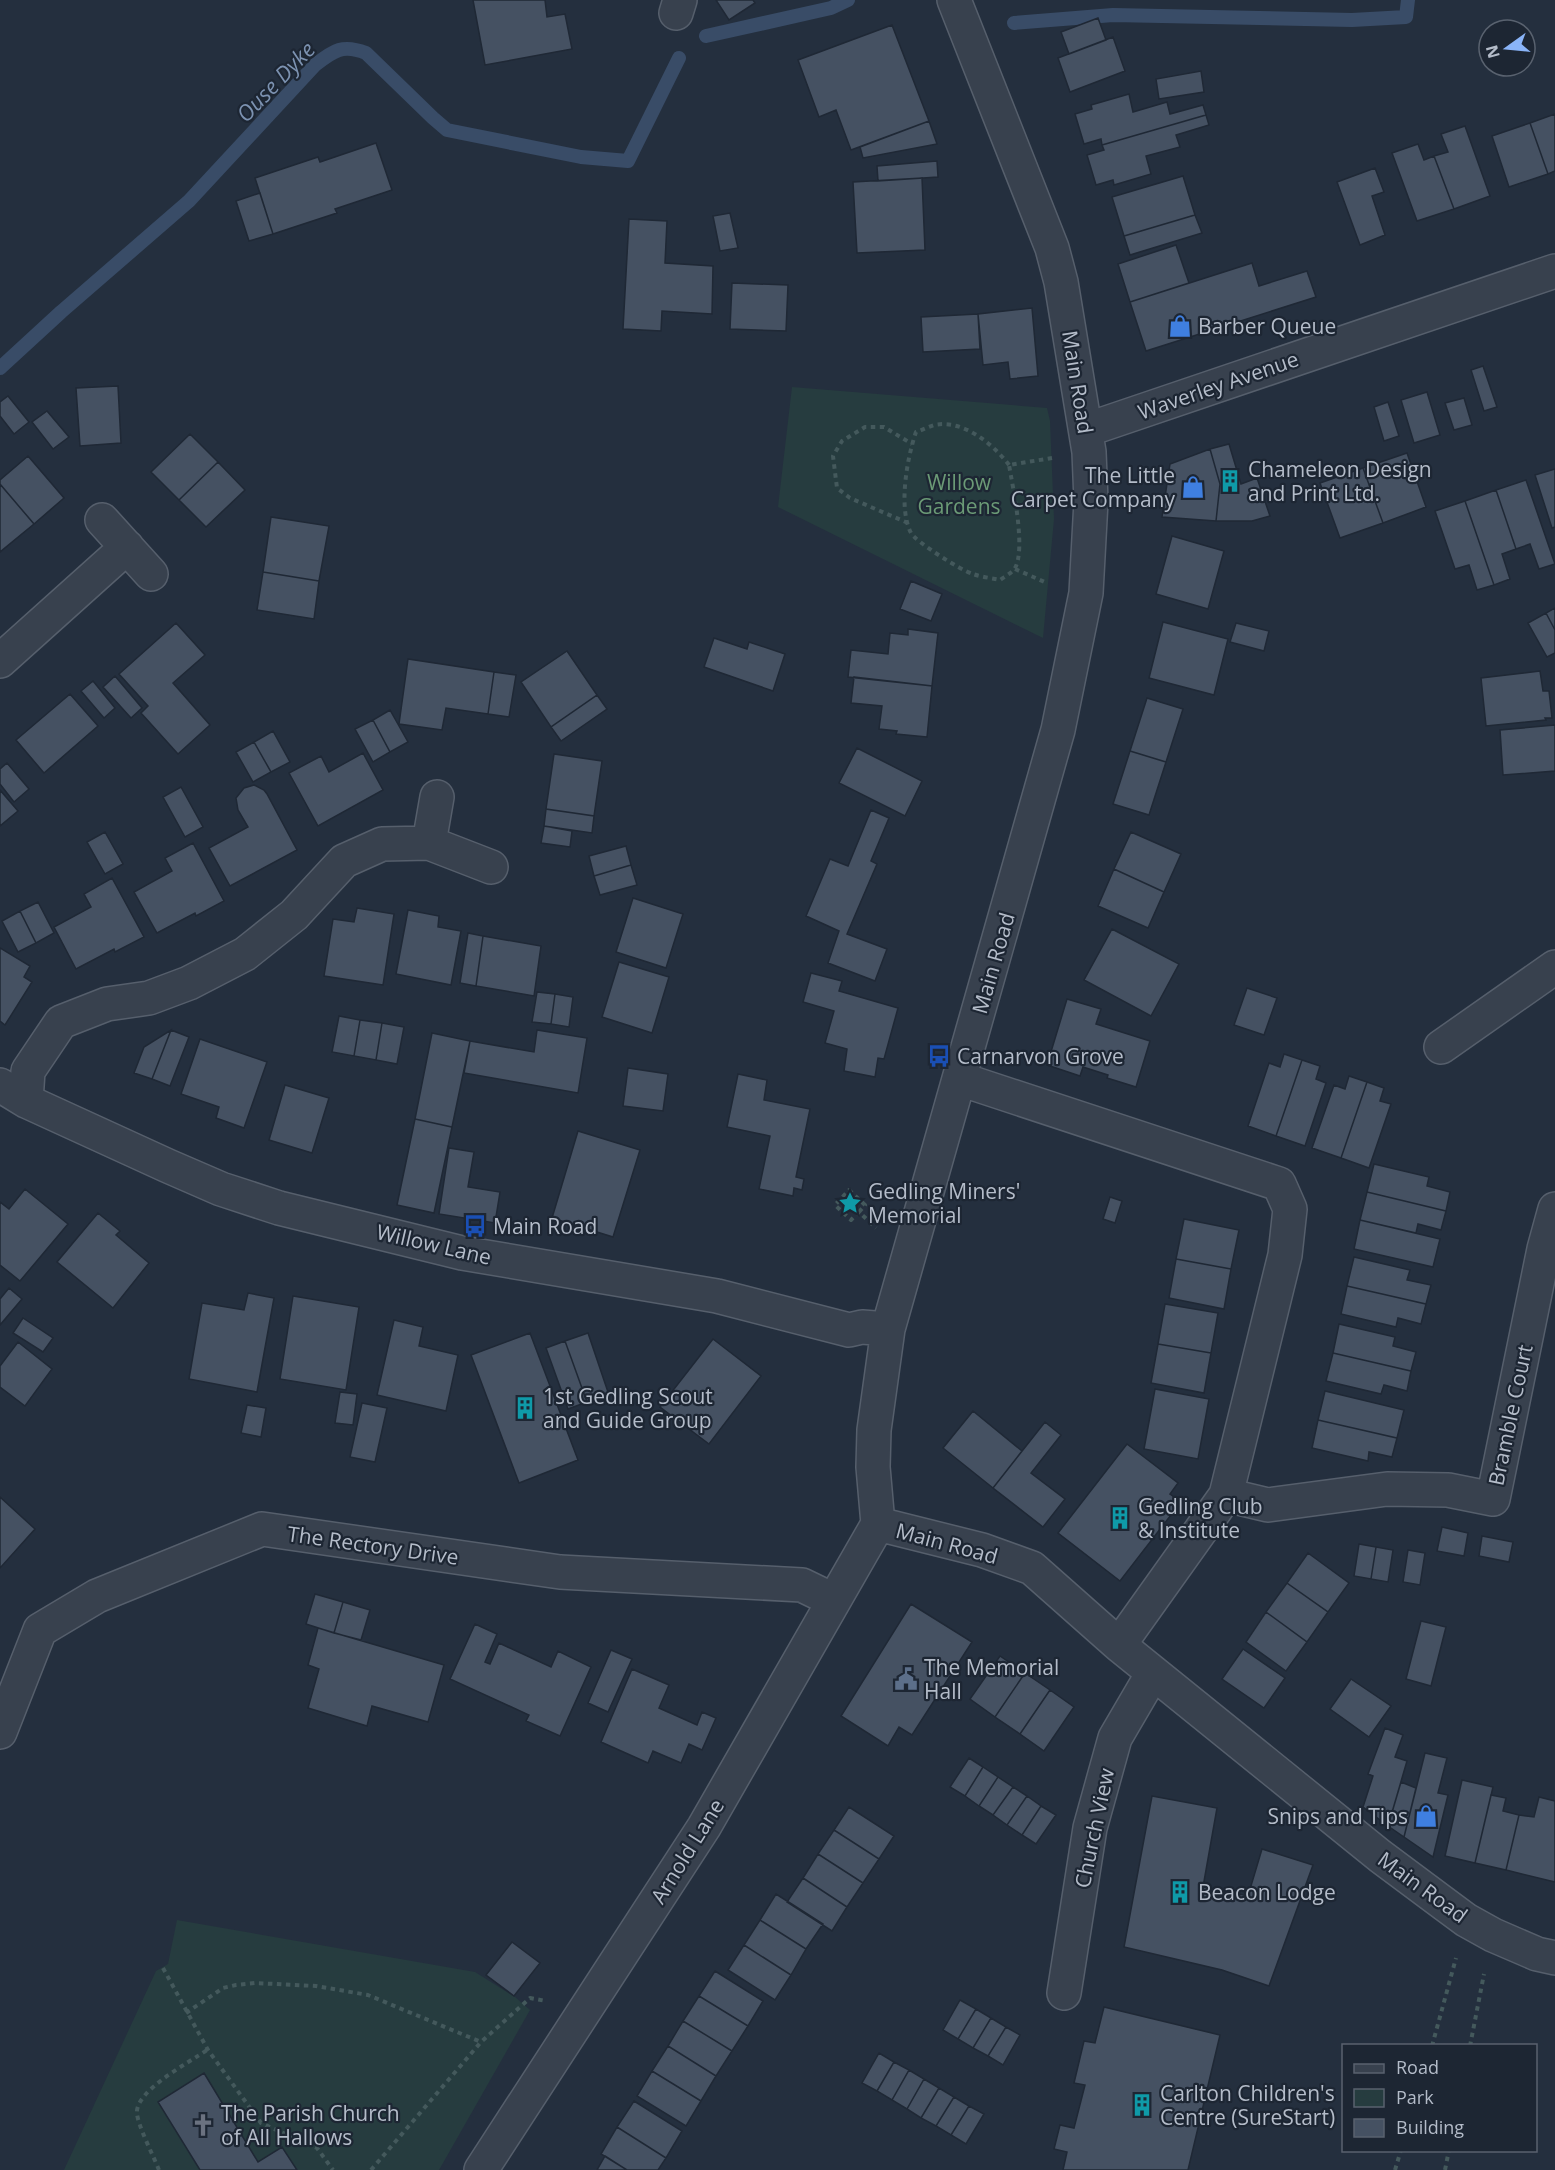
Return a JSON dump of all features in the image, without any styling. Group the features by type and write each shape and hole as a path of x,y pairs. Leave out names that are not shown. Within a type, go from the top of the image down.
{"street":[{"name":"Main Road","path":"958,11 1052,248 1061,282 1087,441 1091,501 1086,593 1061,719 888,1329 874,1430 873,1467 878,1524 982,1550 1032,1568 1119,1645 1380,1856 1480,1928 1537,1954 1555,1958"},
{"name":"Waverley Avenue","path":"1087,441 1555,271"},
{"path":"102,520 151,574"},
{"path":"0,660 127,547"},
{"path":"429,843 437,797"},
{"path":"13,1093 61,1022 107,1004 149,998 189,983 245,954 294,915 344,861 382,844 429,843 491,867"},
{"path":"1441,1047 1551,980"},
{"path":"960,1079 1279,1184 1290,1209 1285,1255 1226,1495 1119,1645"},
{"name":"Willow Lane","path":"13,1093 211,1184 279,1208 462,1253 717,1296 849,1330 862,1327 888,1329"},
{"name":"Bramble Court","path":"1226,1495 1268,1505 1387,1489 1448,1490 1493,1499 1555,1209"},
{"name":"Arnold Lane","path":"481,2170 704,1827 878,1524"},
{"name":"The Rectory Drive","path":"0,1732 40,1630 97,1596 262,1529 561,1572 802,1585 833,1600"},
{"name":"Church View","path":"1064,1993 1090,1828 1115,1738 1153,1673"}],"path":[{"path":"935,425 959,427 984,439 999,452 1009,465 1017,515 1019,552 1015,569 1000,580 971,574 929,550 912,535 908,523 905,488 912,444 916,432 935,425"},
{"path":"908,523 850,498 837,488 833,456 842,441 865,427 884,427 912,444"},
{"path":"1009,465 1087,441"},
{"path":"849,1190 865,1205 859,1212 851,1220 835,1205 849,1190"},
{"path":"859,1212 908,1259"},
{"path":"1433,2044 1480,1928"},
{"path":"1470,2044 1480,1928"},
{"path":"163,1968 208,2050 261,2123 317,2148 333,2170"},
{"path":"186,2013 222,1988 236,1985 255,1983 316,1986 368,1995 481,2042"},
{"path":"371,2170 481,2042 530,1998"},
{"path":"159,2170 137,2113 139,2102 155,2085 208,2050"},
{"path":"1395,2170 1401,2152"},
{"path":"1445,2170 1449,2152"}],"green space":[{"name":"Willow Gardens","path":"792,387 1047,408 1050,421 1054,519 1043,638 778,507"},
{"path":"177,1920 475,1972 515,1997 530,2010 439,2170 64,2170 156,1971 168,1964"}],"building":[{"path":"473,0 545,0 547,17 565,14 572,49 485,65"},
{"path":"716,0 753,0 755,3 729,20"},
{"path":"1098,18 1106,40 1069,54 1061,32"},
{"path":"892,25 929,121 851,150 836,110 819,117 798,60"},
{"path":"1113,37 1125,71 1070,92 1058,58"},
{"path":"1201,71 1204,92 1159,99 1156,79"},
{"path":"1129,94 1133,112 1167,102 1170,114 1203,105 1206,115 1102,145 1101,139 1084,144 1075,114 1092,109 1091,105"},
{"path":"1555,114 1555,171 1548,174 1530,123"},
{"path":"1206,115 1209,125 1176,135 1180,147 1146,156 1151,174 1114,185 1113,180 1096,185 1087,155 1104,150 1102,145"},
{"path":"929,121 937,144 863,158 860,147"},
{"path":"1530,123 1548,174 1509,187 1492,136"},
{"path":"1465,126 1490,196 1454,209 1434,156 1448,152 1441,134"},
{"path":"376,143 392,190 335,209 337,213 273,234 255,178 318,157 320,162"},
{"path":"1418,144 1424,160 1434,156 1454,209 1417,221 1392,153"},
{"path":"937,161 938,177 878,181 877,166"},
{"path":"1375,168 1384,192 1372,196 1385,235 1360,245 1337,182"},
{"path":"1183,176 1195,215 1124,236 1112,197"},
{"path":"922,178 925,250 857,253 853,182"},
{"path":"260,193 273,234 249,241 236,201"},
{"path":"730,213 738,248 720,251 713,216"},
{"path":"1195,215 1202,233 1130,255 1124,236"},
{"path":"629,219 667,221 665,263 713,266 712,314 662,311 661,331 623,329"},
{"path":"1176,245 1189,283 1130,302 1118,264"},
{"name":"Barber Queue","path":"1252,263 1259,286 1307,271 1316,297 1146,351 1130,302"},
{"path":"732,283 788,285 786,331 730,329"},
{"path":"1032,308 1038,376 1010,379 1008,362 983,365 978,314"},
{"path":"978,314 980,349 923,352 921,317"},
{"path":"1483,366 1497,407 1484,411 1471,370"},
{"path":"118,386 121,443 80,446 76,388"},
{"path":"1427,392 1440,435 1414,443 1401,400"},
{"path":"8,396 29,422 14,434 0,416 0,402"},
{"path":"1464,398 1472,425 1454,430 1445,403"},
{"path":"1388,402 1399,436 1384,441 1374,407"},
{"path":"47,411 69,437 53,449 32,422"},
{"path":"190,434 218,462 179,500 151,472"},
{"name":"Chameleon Design and Print Ltd.","path":"1229,444 1241,484 1257,478 1270,516 1252,521 1216,521 1220,484 1210,449"},
{"name":"The Little Carpet Company","path":"1210,449 1220,484 1216,521 1162,517 1170,464"},
{"path":"1407,453 1426,507 1383,523 1363,468"},
{"path":"28,456 64,498 34,524 0,484 0,480"},
{"path":"218,462 245,490 206,527 179,500"},
{"path":"1363,468 1383,523 1340,538 1320,483"},
{"path":"1555,469 1555,527 1552,528 1535,475"},
{"path":"1526,480 1555,564 1539,569 1530,544 1516,549 1496,490"},
{"path":"0,484 34,524 0,552"},
{"path":"1496,490 1516,549 1502,554 1510,579 1494,585 1465,501"},
{"path":"1465,501 1494,585 1477,590 1469,565 1455,569 1435,511"},
{"path":"271,517 329,526 319,581 263,572"},
{"path":"1172,536 1224,551 1208,609 1156,594"},
{"path":"263,572 319,581 314,619 257,610"},
{"path":"911,581 942,594 931,621 900,609"},
{"path":"1555,608 1555,630 1546,613"},
{"path":"1546,613 1555,630 1555,653 1547,657 1528,623"},
{"path":"1163,622 1228,639 1214,695 1149,678"},
{"path":"176,623 205,655 173,683 210,725 178,754 141,713 148,706 119,674"},
{"path":"1236,623 1269,631 1264,651 1230,642"},
{"path":"908,629 938,633 932,686 848,677 851,650 888,654 890,633 908,635"},
{"path":"714,638 747,649 749,642 785,654 773,691 704,667"},
{"path":"567,651 597,695 551,727 521,682"},
{"path":"408,659 494,672 488,714 446,708 442,730 399,724"},
{"path":"1540,671 1543,691 1549,691 1552,718 1486,726 1481,678"},
{"path":"494,672 516,675 509,717 488,714"},
{"path":"115,676 142,708 131,718 103,687"},
{"path":"854,677 932,686 927,737 896,734 897,731 879,729 882,706 851,703"},
{"path":"93,681 115,708 104,718 81,691"},
{"path":"70,694 98,726 44,773 16,740"},
{"path":"597,695 607,709 561,741 551,727"},
{"path":"1147,698 1183,709 1166,762 1130,751"},
{"path":"390,710 408,742 390,752 373,720"},
{"path":"373,720 390,752 373,762 355,729"},
{"path":"1555,725 1555,771 1503,775 1500,730"},
{"path":"273,731 290,762 271,772 254,742"},
{"path":"254,742 271,772 253,782 236,752"},
{"path":"857,748 922,781 905,816 839,783"},
{"path":"1130,751 1166,762 1149,815 1113,804"},
{"path":"363,753 383,790 318,826 289,773 321,756 329,772"},
{"path":"554,754 602,761 594,816 546,809"},
{"path":"7,763 29,789 14,802 0,784 0,769"},
{"path":"254,785 267,794 297,850 230,886 209,848 248,827 238,810 236,798 244,788"},
{"path":"181,787 203,827 185,837 163,797"},
{"path":"0,790 18,811 0,826"},
{"path":"546,809 594,816 592,833 544,826"},
{"path":"871,810 889,818 871,861 877,864 847,934 887,949 875,981 828,963 839,931 806,916 830,859 848,866"},
{"path":"544,826 572,831 570,847 541,843"},
{"path":"105,832 123,864 105,874 87,842"},
{"path":"1131,832 1181,854 1164,892 1114,869"},
{"path":"193,843 224,901 157,933 134,892 172,871 165,858"},
{"path":"626,846 631,865 594,876 589,856"},
{"path":"631,865 637,885 600,895 594,876"},
{"path":"1114,869 1164,892 1148,928 1098,906"},
{"path":"112,878 144,937 115,952 114,949 76,969 54,927 91,907 84,894"},
{"path":"633,898 683,914 666,968 616,952"},
{"path":"38,902 54,933 36,943 20,911"},
{"path":"357,908 394,914 383,985 324,976 333,919 354,922"},
{"path":"408,910 439,916 438,927 461,931 451,985 396,974"},
{"path":"20,911 36,943 18,952 2,921"},
{"path":"1112,929 1179,964 1151,1016 1084,980"},
{"path":"468,933 483,936 476,986 460,983"},
{"path":"483,936 541,946 534,996 476,986"},
{"path":"0,948 30,966 24,977 32,982 5,1025 0,1021"},
{"path":"619,962 669,977 652,1033 602,1017"},
{"path":"811,973 842,981 839,991 898,1008 884,1059 878,1058 875,1077 844,1071 847,1049 825,1043 834,1011 803,1002"},
{"path":"1247,988 1277,998 1264,1035 1234,1025"},
{"path":"537,992 555,994 551,1024 532,1022"},
{"path":"555,994 573,997 569,1027 551,1024"},
{"path":"1067,999 1101,1009 1096,1024 1150,1041 1136,1087 1107,1078 1108,1075 1083,1067 1080,1076 1047,1065"},
{"path":"339,1016 360,1020 354,1056 332,1052"},
{"path":"360,1020 382,1023 376,1060 354,1056"},
{"path":"382,1023 404,1027 397,1064 376,1060"},
{"path":"171,1030 152,1079 134,1073 144,1047"},
{"path":"171,1030 189,1037 170,1086 152,1079"},
{"path":"537,1030 587,1038 578,1093 464,1073 470,1041 534,1052"},
{"path":"432,1033 470,1041 452,1127 415,1119"},
{"path":"200,1039 267,1062 244,1128 216,1118 219,1107 181,1094"},
{"path":"1284,1054 1302,1060 1276,1136 1248,1126 1269,1063 1280,1067"},
{"path":"1302,1060 1320,1066 1316,1079 1326,1083 1305,1146 1276,1136"},
{"path":"628,1068 668,1074 663,1111 623,1106"},
{"path":"738,1074 767,1080 764,1100 810,1109 796,1177 804,1179 802,1190 794,1188 793,1196 759,1189 770,1136 727,1127"},
{"path":"1349,1076 1367,1082 1341,1158 1312,1148 1334,1085 1345,1089"},
{"path":"1367,1082 1384,1088 1380,1101 1391,1104 1369,1168 1341,1158"},
{"path":"285,1085 329,1098 312,1153 269,1140"},
{"path":"415,1119 452,1127 434,1213 397,1205"},
{"path":"578,1131 640,1150 613,1237 552,1218"},
{"path":"449,1148 474,1152 468,1187 500,1192 495,1223 439,1214"},
{"path":"1374,1164 1429,1177 1427,1186 1450,1192 1446,1211 1367,1192"},
{"path":"25,1189 68,1224 20,1281 0,1265 0,1202 9,1209"},
{"path":"1367,1192 1446,1211 1441,1230 1418,1224 1416,1233 1360,1220"},
{"path":"1110,1197 1122,1201 1115,1223 1103,1219"},
{"path":"98,1213 120,1231 116,1235 149,1263 113,1308 57,1262"},
{"path":"1184,1219 1239,1230 1231,1269 1176,1259"},
{"path":"1360,1220 1440,1239 1433,1267 1354,1249"},
{"path":"1354,1257 1410,1270 1407,1280 1431,1285 1426,1304 1347,1286"},
{"path":"1176,1259 1231,1269 1224,1309 1169,1298"},
{"path":"1347,1286 1426,1304 1421,1324 1398,1318 1396,1327 1341,1314"},
{"path":"9,1288 22,1299 0,1325 0,1299"},
{"path":"248,1293 274,1298 257,1392 189,1379 202,1303 244,1310"},
{"path":"293,1296 359,1307 346,1390 280,1379"},
{"path":"1165,1304 1218,1313 1211,1353 1158,1344"},
{"path":"23,1318 53,1338 43,1352 13,1333"},
{"path":"394,1320 423,1327 419,1346 458,1355 446,1411 377,1395"},
{"path":"1339,1324 1395,1337 1393,1346 1416,1352 1411,1371 1333,1353"},
{"name":"1st Gedling Scout and Guide Group","path":"530,1333 578,1460 519,1483 471,1355"},
{"path":"588,1333 609,1395 587,1402 565,1341"},
{"path":"713,1339 761,1376 709,1444 660,1407"},
{"path":"565,1341 587,1402 568,1409 546,1348"},
{"path":"18,1342 52,1369 25,1406 0,1387 0,1366"},
{"path":"1158,1344 1211,1353 1204,1393 1151,1383"},
{"path":"1333,1353 1411,1371 1407,1391 1384,1385 1381,1394 1326,1381"},
{"path":"1155,1389 1209,1399 1198,1459 1144,1449"},
{"path":"1325,1391 1404,1410 1397,1438 1318,1420"},
{"path":"340,1392 357,1394 353,1425 335,1423"},
{"path":"362,1403 387,1408 375,1462 350,1457"},
{"path":"247,1405 266,1408 261,1437 241,1433"},
{"path":"973,1411 1022,1451 993,1488 943,1448"},
{"path":"1318,1420 1397,1438 1392,1457 1369,1452 1368,1461 1312,1448"},
{"path":"1045,1422 1061,1435 1031,1473 1065,1499 1043,1527 993,1488"},
{"name":"Gedling Club & Institute","path":"1127,1444 1178,1483 1170,1494 1181,1502 1120,1581 1058,1533"},
{"path":"0,1497 35,1529 0,1568"},
{"path":"1442,1527 1468,1533 1464,1556 1437,1551"},
{"path":"1482,1536 1513,1542 1509,1562 1479,1556"},
{"path":"1359,1544 1376,1547 1371,1579 1354,1576"},
{"path":"1376,1547 1393,1550 1388,1582 1371,1579"},
{"path":"1408,1550 1425,1553 1420,1585 1403,1582"},
{"path":"1308,1553 1349,1583 1328,1612 1287,1583"},
{"path":"1287,1583 1328,1612 1307,1642 1266,1612"},
{"path":"315,1594 343,1602 334,1633 306,1624"},
{"path":"343,1602 370,1610 361,1640 334,1633"},
{"name":"The Memorial Hall","path":"911,1604 972,1642 912,1735 899,1727 888,1746 841,1716"},
{"path":"1266,1612 1307,1642 1286,1671 1246,1642"},
{"path":"1421,1621 1446,1627 1431,1686 1406,1679"},
{"path":"475,1624 497,1634 485,1662 490,1664 499,1643 551,1667 558,1651 591,1667 560,1736 526,1721 529,1715 450,1679"},
{"path":"318,1628 444,1665 428,1722 372,1706 367,1726 308,1708 319,1669 308,1665"},
{"path":"1243,1649 1285,1678 1264,1708 1222,1679"},
{"path":"611,1650 632,1659 608,1712 588,1703"},
{"path":"1000,1656 1025,1673 995,1717 970,1699"},
{"path":"632,1669 669,1685 659,1708 697,1725 702,1712 716,1718 702,1750 689,1744 681,1763 653,1751 648,1763 601,1742"},
{"path":"1025,1673 1050,1690 1020,1734 995,1717"},
{"path":"1351,1679 1391,1706 1369,1737 1330,1709"},
{"path":"1050,1690 1074,1707 1044,1751 1020,1734"},
{"path":"1385,1728 1403,1735 1395,1757 1407,1761 1388,1826 1363,1807 1373,1776 1368,1774"},
{"name":"Snips and Tips","path":"1425,1753 1447,1758 1438,1793 1448,1795 1433,1857 1404,1837"},
{"path":"969,1758 983,1767 965,1796 950,1787"},
{"path":"983,1767 998,1777 979,1806 965,1796"},
{"path":"998,1777 1013,1787 993,1815 979,1806"},
{"path":"1462,1780 1493,1787 1475,1863 1445,1856"},
{"path":"1401,1782 1416,1788 1404,1837 1388,1826"},
{"path":"1013,1787 1027,1796 1007,1825 993,1815"},
{"path":"1491,1795 1506,1798 1503,1811 1519,1815 1506,1870 1475,1863"},
{"path":"1027,1796 1041,1806 1022,1835 1007,1825"},
{"name":"Beacon Lodge","path":"1152,1796 1217,1808 1203,1887 1248,1896 1262,1849 1313,1865 1269,1986 1222,1970 1124,1947"},
{"path":"1539,1797 1555,1801 1555,1882 1506,1870 1519,1815 1534,1817"},
{"path":"1041,1806 1056,1815 1036,1844 1022,1835"},
{"path":"849,1807 894,1836 879,1859 834,1830"},
{"path":"834,1830 879,1859 863,1883 818,1854"},
{"path":"818,1854 863,1883 847,1907 803,1878"},
{"path":"803,1878 847,1907 832,1931 787,1902"},
{"path":"776,1894 823,1924 806,1949 760,1920"},
{"path":"760,1920 806,1949 791,1975 744,1945"},
{"path":"512,1942 540,1963 514,1996 486,1975"},
{"path":"744,1945 791,1975 775,2000 728,1970"},
{"path":"715,1971 763,2001 748,2026 699,1996"},
{"path":"699,1996 748,2026 732,2051 683,2021"},
{"path":"960,2000 976,2009 958,2039 943,2030"},
{"name":"Carlton Children's Centre (SureStart)","path":"1104,2007 1220,2035 1188,2170 1063,2170 1067,2152 1054,2149 1060,2125 1074,2128 1085,2085 1074,2083 1084,2041 1095,2043"},
{"path":"976,2009 991,2018 973,2048 958,2039"},
{"path":"991,2018 1006,2027 988,2056 973,2048"},
{"path":"683,2021 732,2051 716,2076 668,2046"},
{"path":"1006,2027 1020,2035 1003,2065 988,2056"},
{"path":"668,2046 716,2076 701,2101 652,2071"},
{"path":"879,2053 894,2062 877,2091 862,2083"},
{"path":"894,2062 909,2070 892,2100 877,2091"},
{"path":"909,2070 924,2079 907,2109 892,2100"},
{"path":"652,2071 701,2101 686,2126 637,2096"},
{"name":"The Parish Church of All Hallows","path":"204,2073 258,2162 282,2147 297,2170 200,2170 158,2102"},
{"path":"924,2079 939,2088 921,2118 907,2109"},
{"path":"939,2088 954,2097 936,2126 921,2118"},
{"path":"954,2097 969,2106 951,2135 936,2126"},
{"path":"634,2101 682,2131 666,2158 617,2127"},
{"path":"969,2106 984,2114 966,2144 951,2135"},
{"path":"617,2127 666,2158 658,2170 627,2170 601,2154"},
{"path":"605,2156 627,2170 597,2170"}],"waterway":[{"name":"Ouse Dyke","path":"706,36 831,8 848,0"},
{"name":"Ouse Dyke","path":"1014,23 1113,15 1352,20 1406,17 1408,0"},
{"name":"Ouse Dyke","path":"0,368 189,201 315,65 333,52 351,49 366,53 447,130 581,157 628,161 679,58"}],"place":[{"name":"Barber Queue","path":"1180,326"},
{"name":"Chameleon Design and Print Ltd.","path":"1230,481"},
{"name":"The Little Carpet Company","path":"1193,487"},
{"name":"Carnarvon Grove","path":"939,1056"},
{"name":"Gedling Miners' Memorial","path":"850,1203"},
{"name":"Main Road","path":"475,1226"},
{"name":"1st Gedling Scout and Guide Group","path":"525,1408"},
{"name":"Gedling Club & Institute","path":"1120,1518"},
{"name":"The Memorial Hall","path":"906,1679"},
{"name":"Snips and Tips","path":"1426,1816"},
{"name":"Beacon Lodge","path":"1180,1892"},
{"name":"Carlton Children's Centre (SureStart)","path":"1142,2105"},
{"name":"The Parish Church of All Hallows","path":"203,2125"}]}
